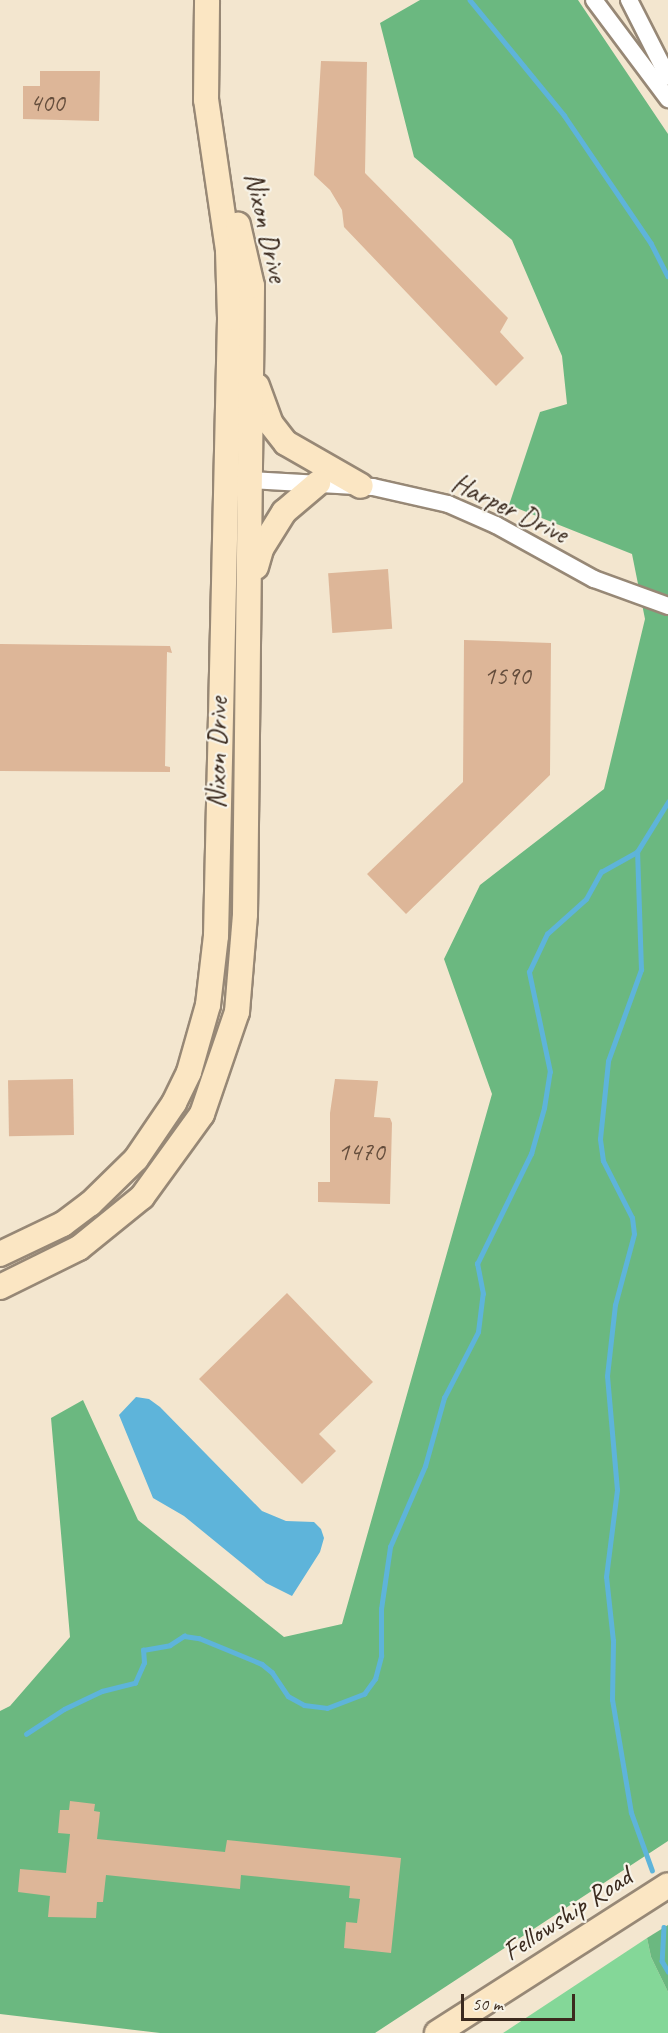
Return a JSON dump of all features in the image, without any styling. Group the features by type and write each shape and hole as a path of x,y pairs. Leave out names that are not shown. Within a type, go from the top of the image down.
{"street":[{"name":"Nixon Drive","path":"0,1287 79,1248 142,1197 202,1114 237,1012 245,914 249,590 236,477 229,261 208,122 207,0"},
{"path":"594,0 668,99"},
{"path":"629,0 668,77"},
{"name":"Nixon Drive","path":"0,1254 63,1224 114,1182 142,1150 174,1103 200,1039 216,936 219,710 236,477 252,360 252,286 235,209 208,122"},
{"path":"252,360 260,397 271,424 286,443 361,486"},
{"name":"Harper Drive","path":"236,477 361,486 458,507 594,579 668,606"},
{"path":"249,590 270,531 284,512 318,483"},
{"name":"Fellowship Road","path":"437,2033 668,1885"}],"green space":[{"path":"420,0 578,0 668,134 668,1841 375,2033 160,2033 0,2014 0,1711 10,1706 70,1637 51,1418 83,1400 138,1520 284,1637 342,1624 492,1094 444,959 480,885 604,789 645,619 632,554 509,505 540,412 567,404 562,356 512,240 414,157 380,23"},
{"path":"668,1925 668,1992 651,1957 647,1938"},
{"path":"647,1938 651,1957 668,1992 668,2033 503,2033"}],"water":[{"path":"136,1397 149,1399 160,1407 262,1511 286,1521 314,1522 321,1529 324,1538 320,1552 292,1596 266,1583 184,1516 153,1498 119,1415"}],"building":[{"path":"321,61 367,62 365,173 508,318 500,332 524,358 496,386 344,227 342,210 330,190 314,175"},
{"path":"40,71 100,71 99,121 23,119 23,86 40,86"},
{"path":"388,569 392,629 332,633 328,573"},
{"path":"464,640 551,643 550,775 406,914 367,874 463,782"},
{"path":"0,644 170,646 172,653 167,652 165,766 170,767 170,772 0,771"},
{"path":"73,1079 74,1135 9,1136 8,1080"},
{"path":"335,1079 378,1081 374,1117 390,1118 392,1123 390,1204 318,1202 318,1182 330,1182 330,1113"},
{"path":"287,1293 373,1382 319,1434 336,1451 302,1484 199,1379"},
{"path":"70,1801 95,1804 94,1811 100,1812 97,1839 225,1852 227,1840 401,1858 391,1953 344,1948 346,1922 357,1923 360,1899 349,1898 350,1886 241,1875 240,1889 106,1875 103,1902 97,1902 96,1918 48,1917 50,1896 18,1892 20,1869 66,1873 70,1834 58,1833 60,1810 69,1810"}],"waterway":[{"path":"470,0 564,115 651,243 668,276"},
{"path":"652,1871 631,1813 612,1700 613,1641 606,1577 617,1490 607,1376 615,1305 634,1234 632,1218 603,1161 600,1139 608,1061 641,970 637,852 668,802"},
{"path":"26,1734 64,1709 102,1691 135,1683 144,1663 143,1650 170,1645 184,1636 199,1638 262,1664 272,1672 288,1696 304,1705 327,1708 364,1694 375,1679 381,1656 381,1609 390,1547 425,1466 444,1398 478,1332 483,1294 477,1264 531,1154 544,1108 550,1072 529,972 547,934 586,899 601,872 637,852"},
{"path":"664,1927 662,1961 668,1971"}]}
